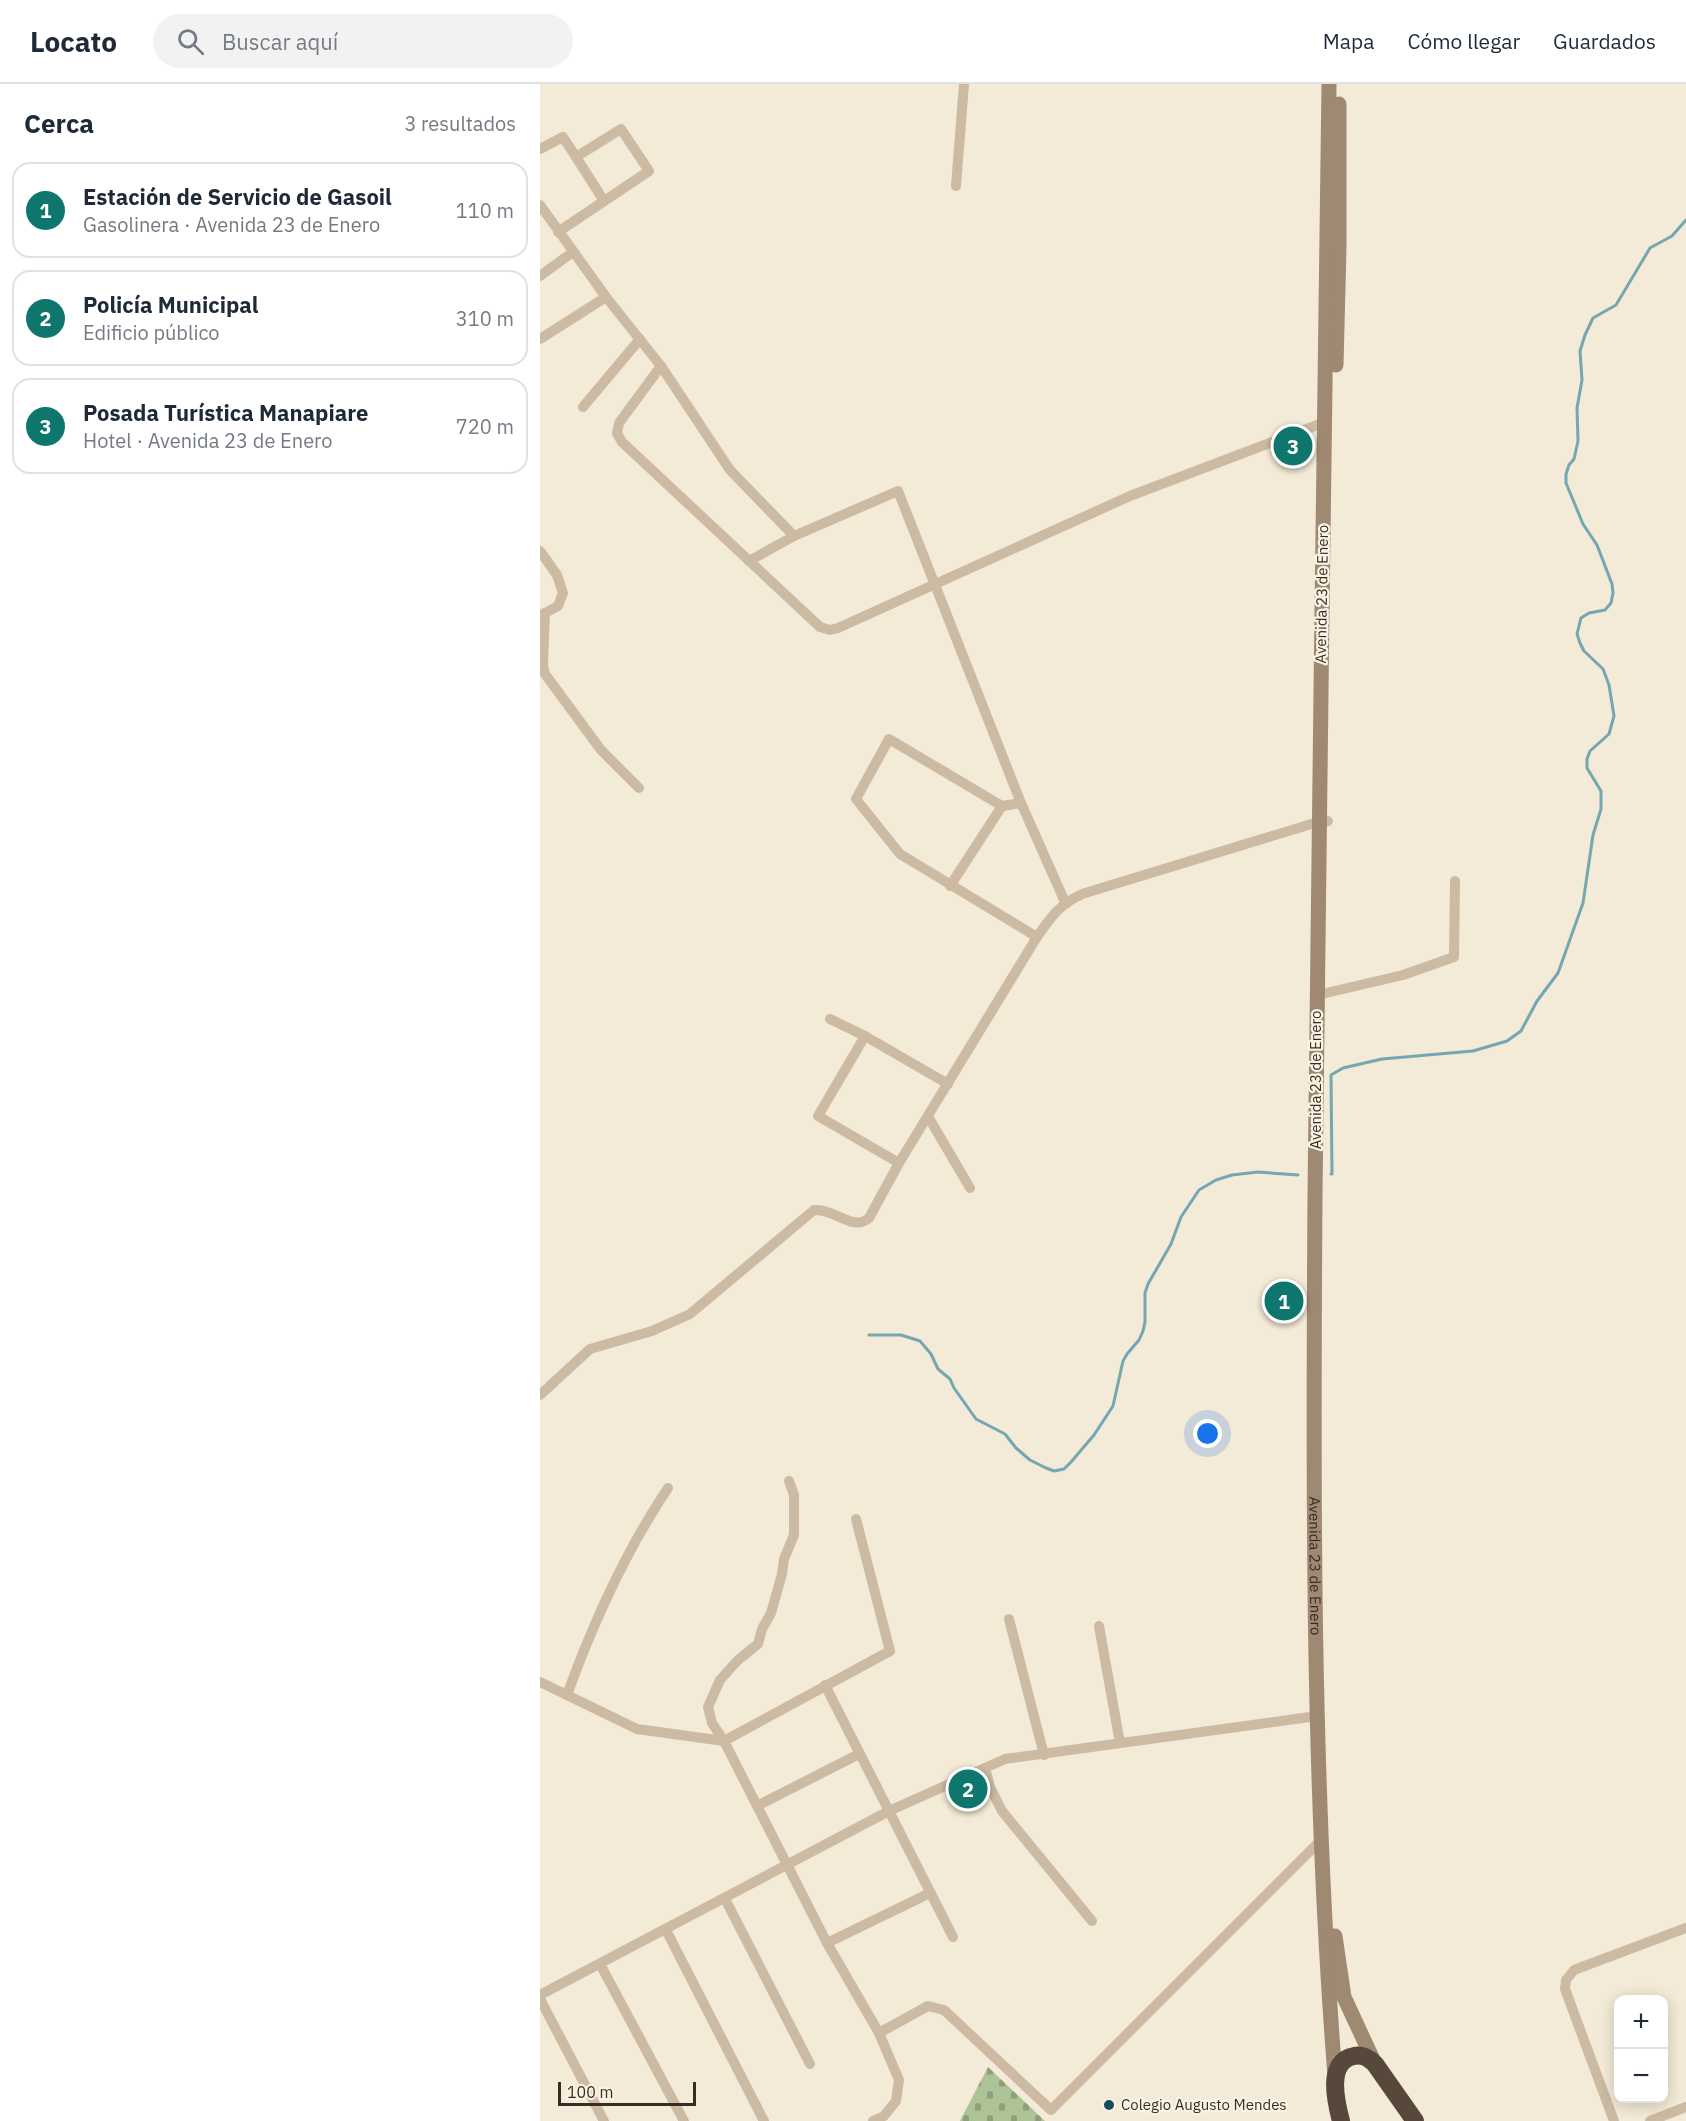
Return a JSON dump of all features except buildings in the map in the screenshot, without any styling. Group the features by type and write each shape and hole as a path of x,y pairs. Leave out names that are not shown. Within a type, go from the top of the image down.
{"highway":[{"path":"1339,2117 1335,2076 1338,2067 1343,2060 1360,2055 1375,2064 1415,2121"}],"main road":[{"name":"Avenida 23 de Enero","path":"1329,84 1323,822 1326,993 1324,1469 1329,1838 1332,1912 1337,1962 1344,1997 1375,2064"},
{"name":"Avenida 23 de Enero","path":"1335,2076 1320,1841 1317,1716 1315,1293 1323,822 1339,247 1339,84"}],"street":[{"path":"956,186 964,84"},
{"path":"558,232 649,171 621,129 576,156"},
{"path":"540,149 563,137 604,201"},
{"path":"540,205 606,297 661,366 730,470 794,537"},
{"path":"540,276 573,252"},
{"path":"540,339 606,297"},
{"path":"583,407 640,339"},
{"path":"661,366 619,423 617,433 622,442 820,627 830,630 1130,496 1325,422"},
{"path":"749,561 794,537 898,491 1021,803 1065,902"},
{"path":"540,551 557,575 563,593 558,606 542,615 545,674 601,750 639,788"},
{"path":"1021,803 1002,806 889,739 856,798 900,854 1037,937"},
{"path":"950,886 1002,806"},
{"path":"540,1395 590,1349 652,1331 690,1314 814,1209 825,1209 855,1224 869,1218 899,1163 929,1118 1037,937 1065,902 1082,894 1323,822"},
{"path":"1326,993 1403,975 1454,957 1455,881"},
{"path":"830,1018 865,1035 948,1084"},
{"path":"865,1035 818,1116 899,1163"},
{"path":"929,1118 970,1188"},
{"path":"789,1481 794,1495 794,1535 784,1559 771,1613 758,1644 738,1660 720,1680 708,1707 712,1723 724,1741 827,1943 879,2034 899,2079 896,2101 884,2115 873,2121"},
{"path":"567,1695 621,1566 646,1521 668,1488"},
{"path":"540,1682 637,1729 724,1741 890,1651 856,1519"},
{"path":"1009,1619 1044,1755"},
{"path":"1099,1626 1120,1743"},
{"path":"825,1686 952,1937"},
{"path":"604,2121 540,1997 889,1811 1005,1759 1317,1716"},
{"path":"757,1806 859,1754"},
{"path":"986,1767 990,1787 1002,1811 1092,1921"},
{"path":"879,2034 928,2006 944,2010 1051,2110 1320,1841"},
{"path":"827,1943 930,1893"},
{"path":"725,1899 810,2064"},
{"path":"1614,2121 1565,1989 1566,1980 1574,1970 1686,1928"},
{"path":"666,1930 764,2121"},
{"path":"600,1964 684,2121"},
{"path":"1650,2121 1686,2106"}],"green space":[{"path":"988,2067 1045,2121 960,2121"}],"waterway":[{"path":"1331,1174 1331,1075 1343,1068 1382,1059 1473,1051 1507,1041 1521,1031 1537,1001 1558,973 1583,903 1593,835 1601,809 1601,791 1587,768 1587,759 1590,751 1609,734 1614,716 1609,685 1603,669 1584,651 1577,634 1581,618 1589,613 1605,610 1611,603 1613,593 1612,584 1597,545 1583,524 1566,483 1566,474 1574,459 1578,441 1577,408 1582,380 1580,351 1593,318 1616,305 1650,248 1672,236 1686,220"},
{"path":"869,1335 901,1335 920,1341 931,1354 938,1369 950,1379 976,1419 1005,1434 1030,1460 1054,1471 1064,1469 1094,1435 1113,1406 1123,1361 1143,1331 1145,1293 1148,1284 1171,1244 1181,1217 1199,1190 1216,1180 1232,1175 1258,1172 1298,1175"}],"place":[{"name":"Posada Turística Manapiare","path":"1293,446"},
{"name":"Estación de Servicio de Gasoil","path":"1284,1301"},
{"name":"Policía Municipal","path":"968,1789"},
{"name":"Colegio Augusto Mendes","path":"1109,2105"}]}
